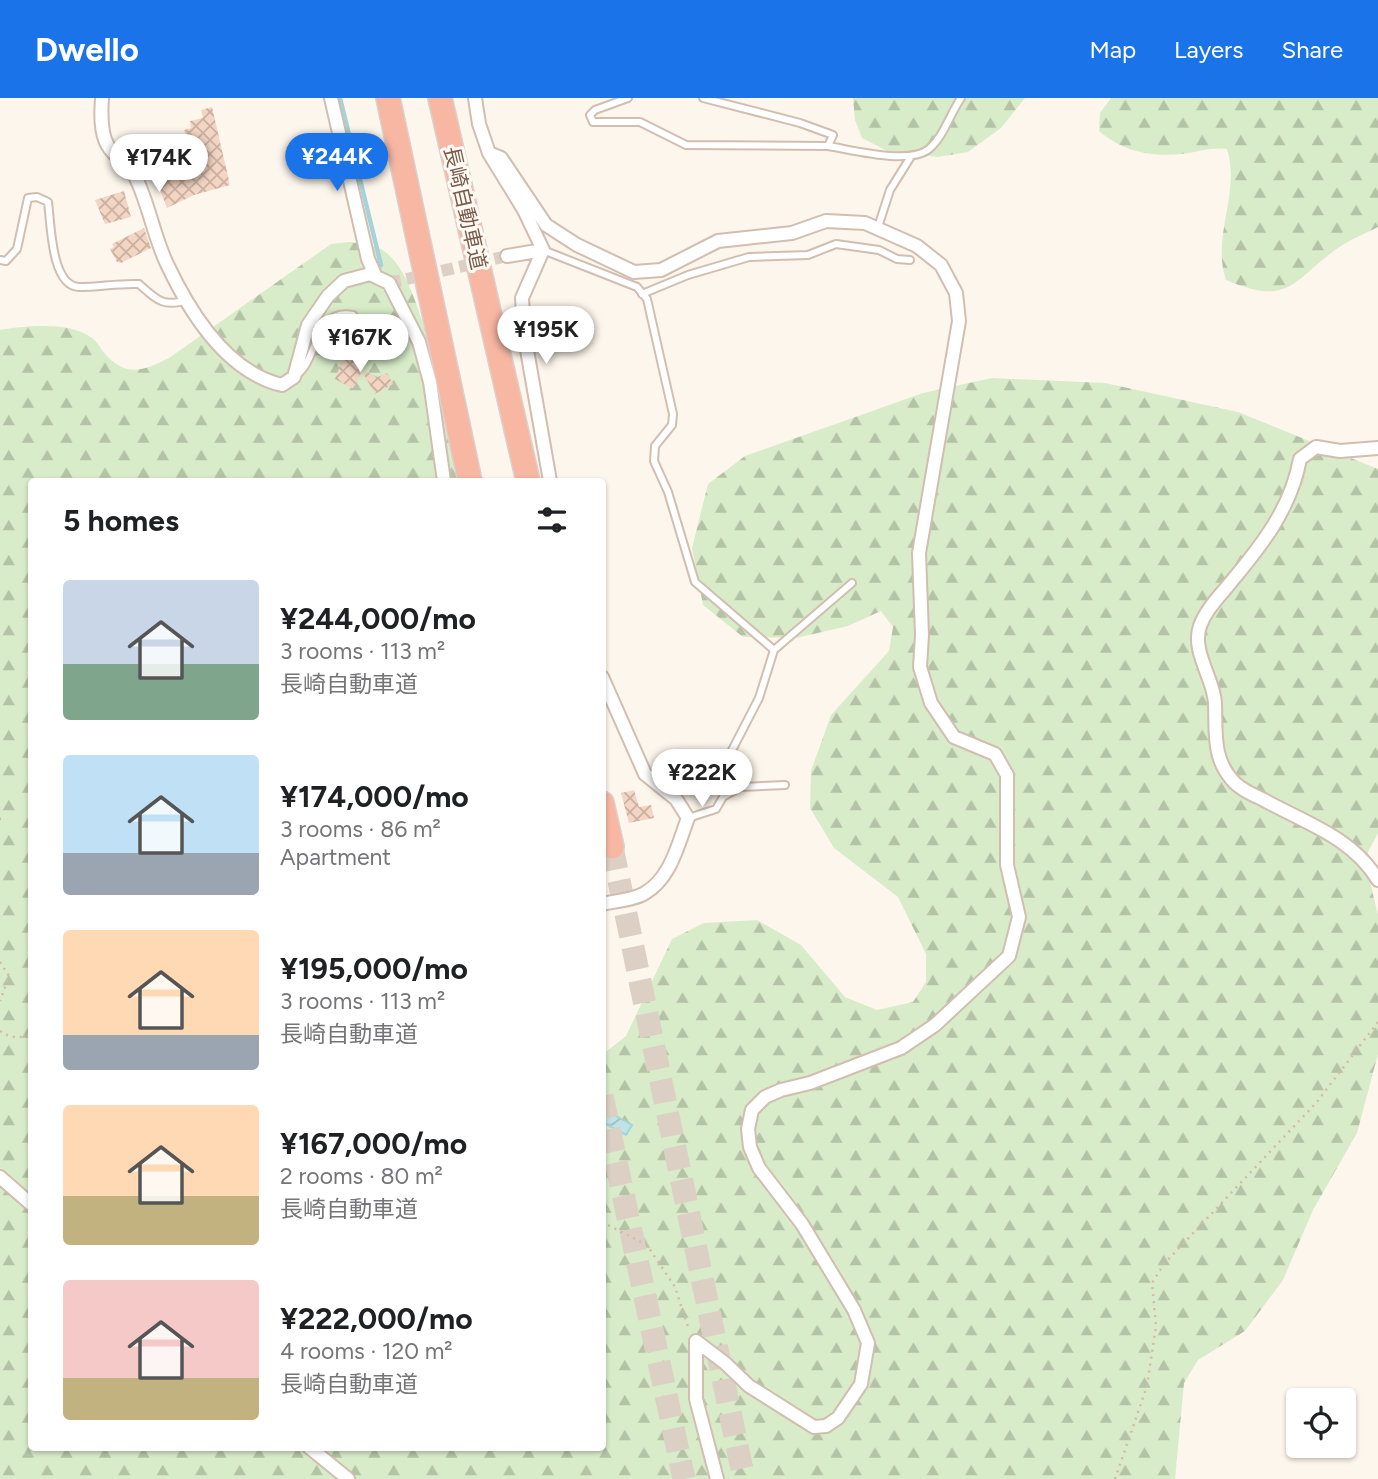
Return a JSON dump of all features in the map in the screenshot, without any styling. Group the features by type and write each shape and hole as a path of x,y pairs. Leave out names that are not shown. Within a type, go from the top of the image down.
{"highway":[{"path":"388,98 469,478"},
{"name":"長崎自動車道","path":"440,98 527,478"},
{"path":"606,821 612,847"}],"street":[{"path":"102,98 101,116 107,145 128,164 167,264 223,351 237,365 265,381 282,385 293,377 308,325 328,296 344,281 370,274 390,283 419,342 430,382 444,478"},
{"path":"331,98 368,259 376,277"},
{"path":"478,101 489,153 524,210 543,250 522,298 524,333 549,478"},
{"path":"489,153 501,158 546,225 577,245 634,272 661,270 719,241 792,233 826,221 866,223 918,246 941,265 956,293 959,321 919,553 920,667 931,703 954,737 995,754 1006,775 1007,865 1019,917 1009,956 935,1026 901,1048 810,1083 780,1090 765,1097 752,1110 748,1129 750,1147 759,1168 802,1224 853,1310 868,1343 867,1364 861,1384 838,1419 826,1426 814,1427 749,1387 725,1363 696,1341"},
{"path":"507,256 543,250"},
{"path":"1378,448 1340,451 1316,447 1300,459 1295,486 1268,537 1215,601 1199,627 1201,654 1215,699 1216,745 1221,766 1236,785 1340,839 1366,860 1378,880"},
{"path":"606,686 645,774 676,799 688,818 669,868 657,883 644,895 606,903"},
{"path":"0,1177 28,1202"},
{"path":"696,1341 696,1399 717,1479"},
{"path":"314,1451 348,1479"}],"lane":[{"path":"628,98 595,110 590,115 593,122 640,122 686,145 828,146 910,158"},
{"path":"703,98 833,135 828,146"},
{"path":"741,107 743,98"},
{"path":"878,227 890,190 910,158 929,149 951,118 961,98"},
{"path":"0,260 5,261 17,250 28,198 37,197 48,202 58,271 65,282 76,287 139,284 156,300 171,305 188,300"},
{"path":"642,294 688,275 749,257 808,255 836,244 879,250 897,259 910,260"},
{"path":"543,250 636,287 647,299 673,414 672,425 655,446 654,461 668,492 695,582 774,649"},
{"path":"293,377 304,371 323,327 336,317 353,315 359,322 360,340"},
{"path":"688,818 716,809 723,797 729,756 759,698 774,649 852,583"},
{"path":"723,797 740,787 785,785"}],"path":[{"path":"0,962 9,976 0,1001"},
{"path":"1115,1479 1147,1386 1156,1326 1152,1283 1164,1264 1316,1103 1378,1022"},
{"path":"0,1031 7,1036 28,1036"},
{"path":"606,1224 647,1245 675,1287 688,1327 696,1341"}],"green space":[{"path":"853,98 1025,98 1001,128 968,152 938,157 887,151 862,138 855,120"},
{"path":"1111,98 1378,98 1378,227 1340,247 1287,288 1263,291 1226,280 1222,247 1231,182 1227,149 1170,155 1148,154 1118,144 1099,131 1100,113"},
{"path":"349,242 375,247 389,255 402,271 434,361 457,478 28,478 28,1451 606,1451 606,1052 626,1036 672,939 704,923 757,920 801,945 845,997 877,1010 913,1002 926,982 926,954 898,897 834,848 810,808 811,771 831,715 889,651 893,627 881,611 848,626 796,638 743,637 703,605 692,548 708,484 745,456 923,393 992,378 1105,383 1238,412 1378,469 1378,833 1368,852 1371,886 1378,915 1378,1054 1357,1133 1313,1210 1283,1280 1245,1331 1198,1360 1184,1383 1175,1479 0,1479 0,330 34,326 72,329 92,338 106,355 121,367 136,370 152,366 169,358 331,244"}],"water":[{"path":"606,1110 632,1125 626,1135 606,1124"}],"building":[{"path":"212,107 230,185 194,195 167,208 150,164 166,158 163,151 187,141 184,130 191,128 190,121 203,118 201,110"},
{"path":"124,191 131,217 105,224 95,200"},
{"path":"144,228 151,248 121,263 117,262 110,249 114,247 112,244"},
{"path":"345,352 366,363 362,370 378,377 387,373 393,384 375,394 362,371 353,389 335,379"},
{"path":"634,790 639,807 651,805 654,818 629,823 621,793"}],"waterway":[{"path":"340,98 381,265"}],"tunnel":[{"path":"389,283 507,256"},
{"path":"612,847 744,1479"},
{"path":"606,1115 684,1479"}]}
